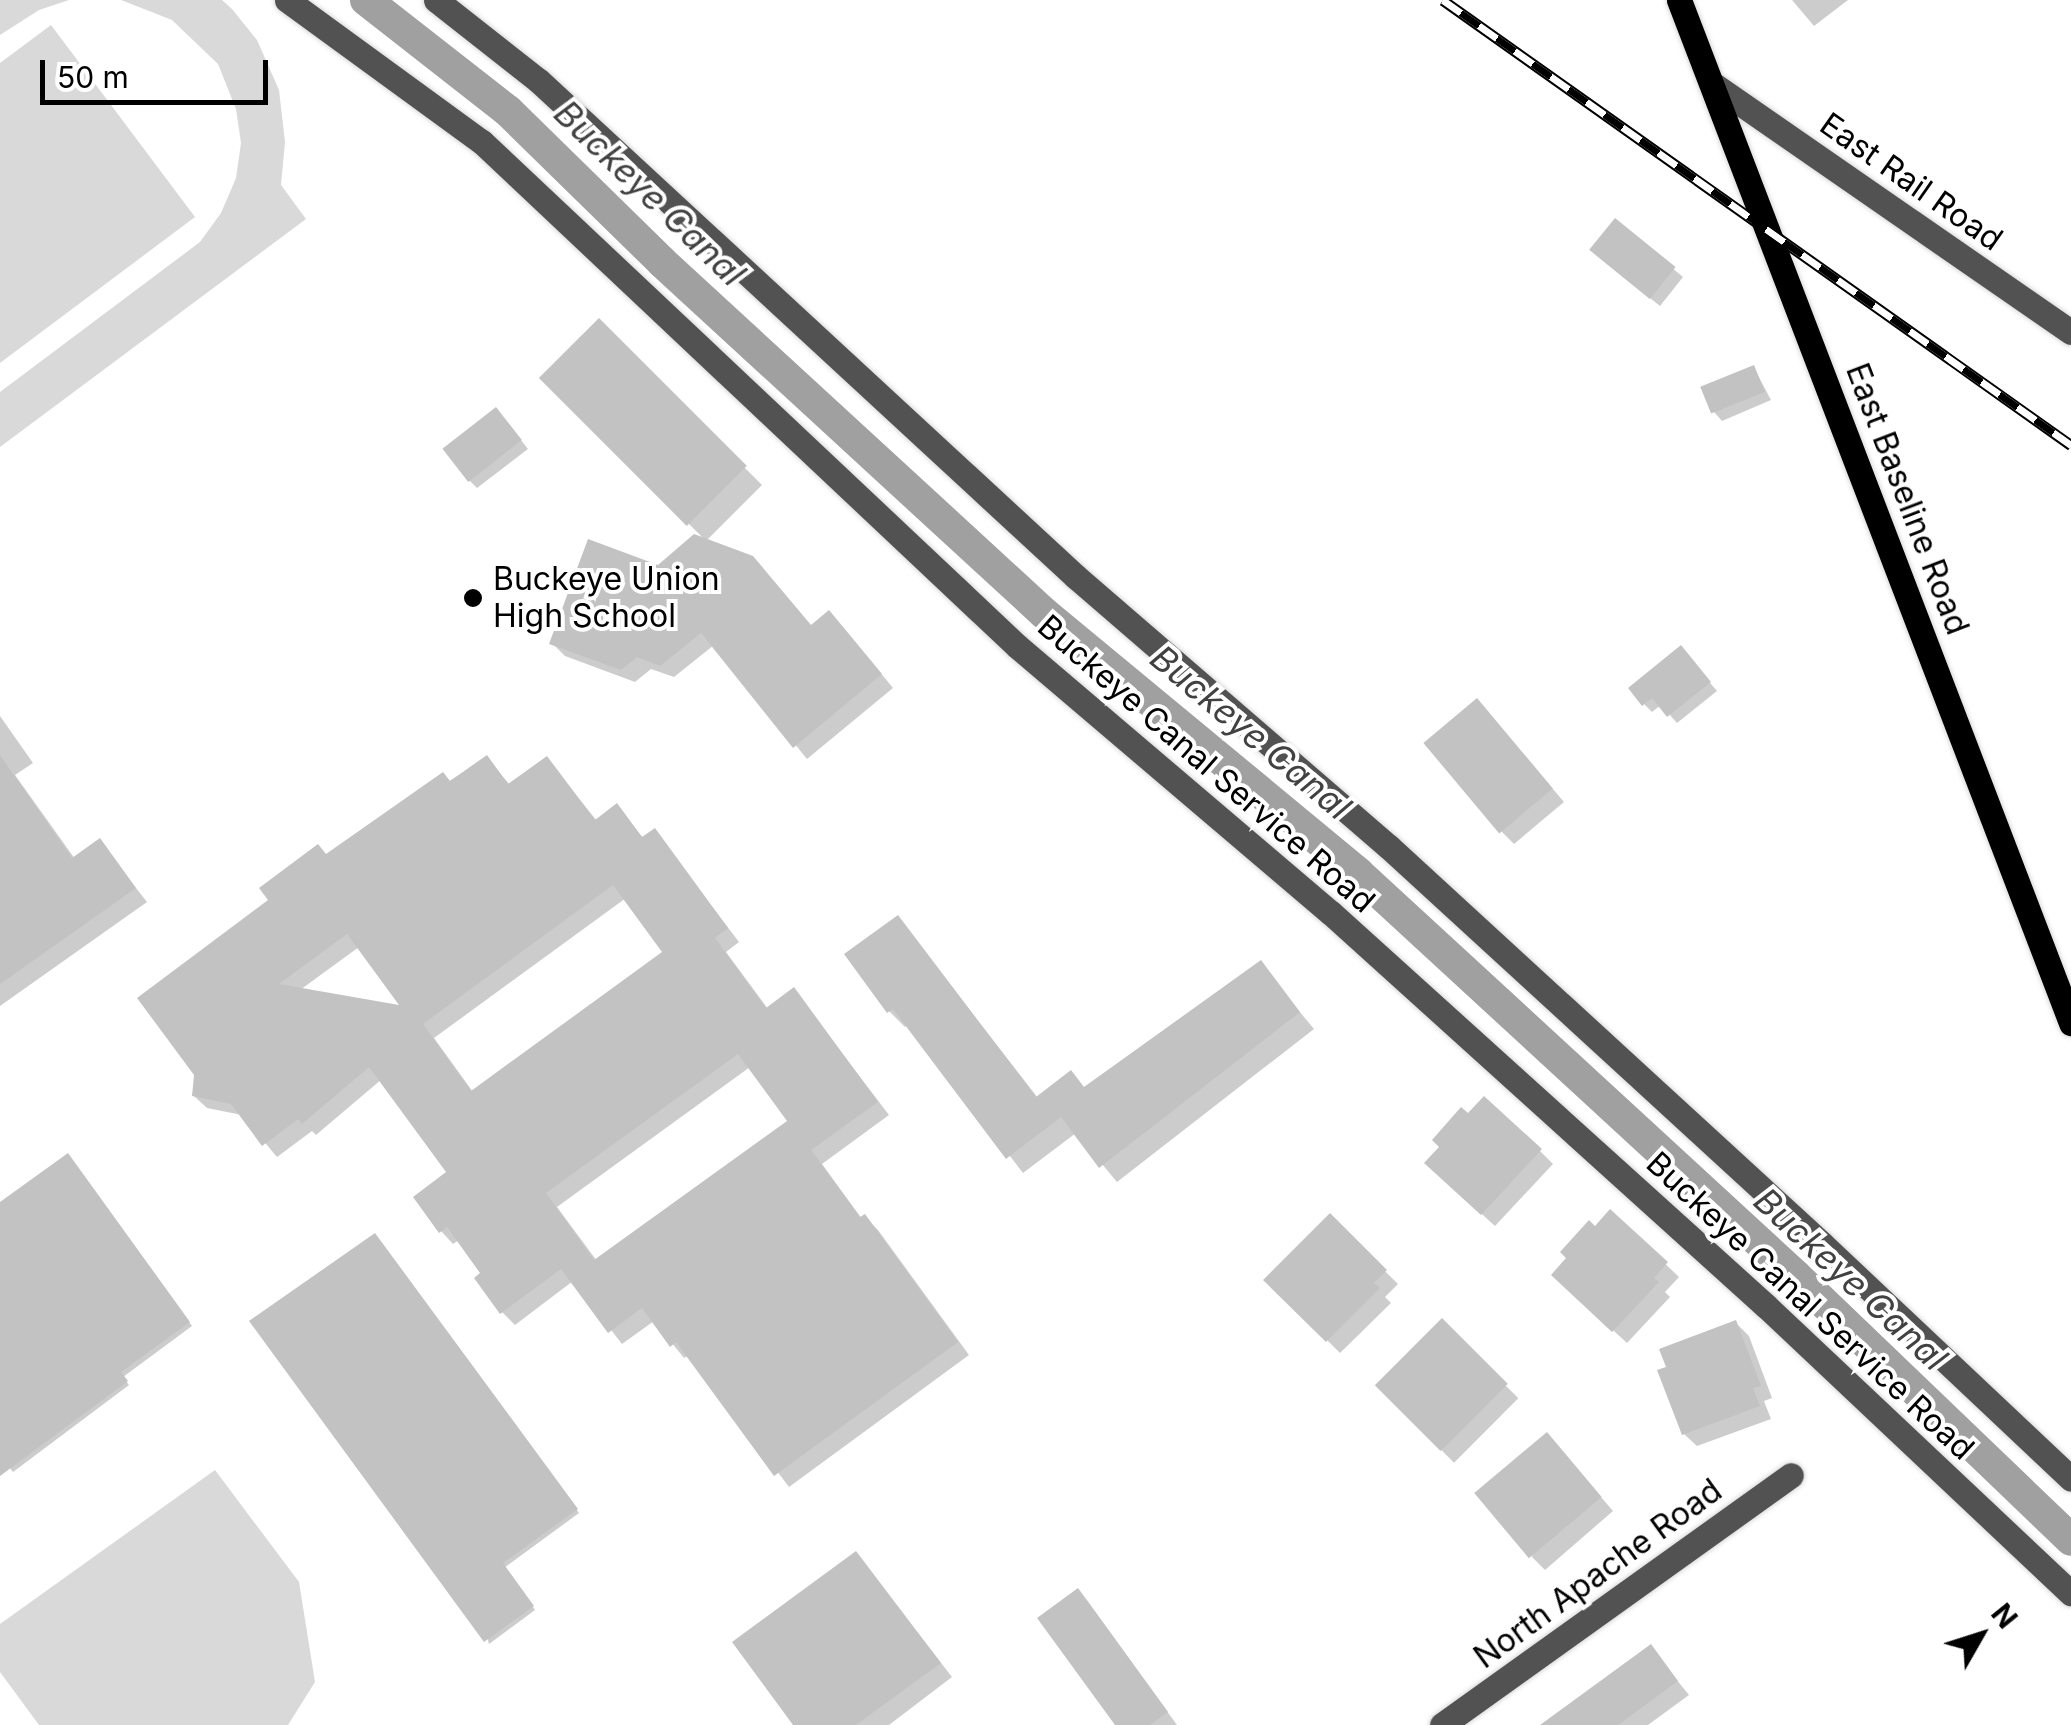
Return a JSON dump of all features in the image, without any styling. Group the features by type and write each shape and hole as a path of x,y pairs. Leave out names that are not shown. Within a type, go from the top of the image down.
{"main road":[{"name":"East Baseline Road","path":"1679,0 2069,1009"}],"street":[{"name":"Buckeye Canal Service Road","path":"286,0 482,142 1018,646 1360,939 1766,1306 2071,1594"},
{"name":"Buckeye Canal Service Road","path":"436,0 539,81 1075,576 1389,847 1822,1244 2071,1480"},
{"name":"East Rail Road","path":"1714,85 2071,332"},
{"name":"North Apache Road","path":"1442,1725 1791,1475"}],"shaded area":[{"path":"0,0 69,0 39,10 0,35"},
{"path":"121,0 222,0 232,9 257,40 279,90 285,142 281,185 306,219 0,447 0,392 200,242 221,213 236,178 241,143 236,109 218,64 172,20"},
{"path":"51,25 195,217 0,363 0,63"},
{"path":"215,1470 299,1582 315,1682 288,1725 39,1725 0,1672 0,1624"}],"building":[{"path":"1615,218 1676,267 1650,299 1589,250"},
{"path":"599,318 747,466 687,526 539,378"},
{"path":"1754,365 1765,392 1711,414 1700,387"},
{"path":"496,407 522,440 468,482 442,449"},
{"path":"694,534 753,556 811,625 829,610 882,674 793,748 701,633 660,666 637,657 621,670 549,644 588,539 658,565"},
{"path":"1681,645 1711,682 1667,717 1652,698 1642,706 1628,688"},
{"path":"1477,698 1553,788 1499,833 1423,743"},
{"path":"0,755 72,858 100,838 136,888 0,984"},
{"path":"487,755 508,784 547,756 595,820 617,803 642,837 655,828 728,928 715,938 766,1008 794,987 878,1102 811,1150 860,1217 865,1214 958,1342 774,1476 676,1342 670,1347 642,1308 608,1333 561,1269 500,1314 474,1278 480,1273 447,1227 439,1233 413,1197 446,1172 369,1067 302,1124 298,1119 262,1146 231,1104 192,1096 194,1075 137,998 268,900 259,888 318,844 326,854 443,772 450,781","holes":["613,885 662,952 471,1091 423,1024","347,934 399,1005 279,984","738,1054 787,1121 594,1260 546,1193"]},
{"path":"898,915 1036,1097 1071,1070 1084,1087 1261,960 1300,1012 1099,1168 1061,1117 1006,1159 893,1009 887,1013 844,954"},
{"path":"1484,1096 1542,1149 1481,1215 1424,1163 1439,1147 1432,1140 1461,1107 1468,1113"},
{"path":"68,1153 190,1322 121,1372 128,1381 0,1476 0,1202"},
{"path":"1610,1209 1668,1262 1654,1278 1659,1282 1612,1332 1551,1275 1566,1258 1560,1252 1589,1220 1595,1226"},
{"path":"1330,1213 1387,1270 1374,1283 1380,1288 1326,1342 1263,1280"},
{"path":"375,1233 578,1509 503,1563 534,1606 484,1642 249,1321"},
{"path":"1442,1318 1508,1384 1441,1451 1375,1385"},
{"path":"1736,1320 1761,1386 1753,1388 1760,1406 1682,1435 1657,1370 1666,1367 1659,1349"},
{"path":"1547,1432 1602,1497 1529,1558 1474,1493"},
{"path":"856,1551 941,1663 856,1725 793,1725 732,1642"},
{"path":"1078,1588 1168,1712 1150,1725 1115,1725 1037,1618"},
{"path":"1651,1644 1678,1681 1618,1725 1540,1725"}],"waterway":[{"name":"Buckeye Canal","path":"366,0 508,111 662,262 1044,613 1358,873 1796,1276 2071,1540"}],"railway":[{"path":"1443,0 2071,445"}],"place":[{"name":"Buckeye Union High School","path":"473,598"}]}
